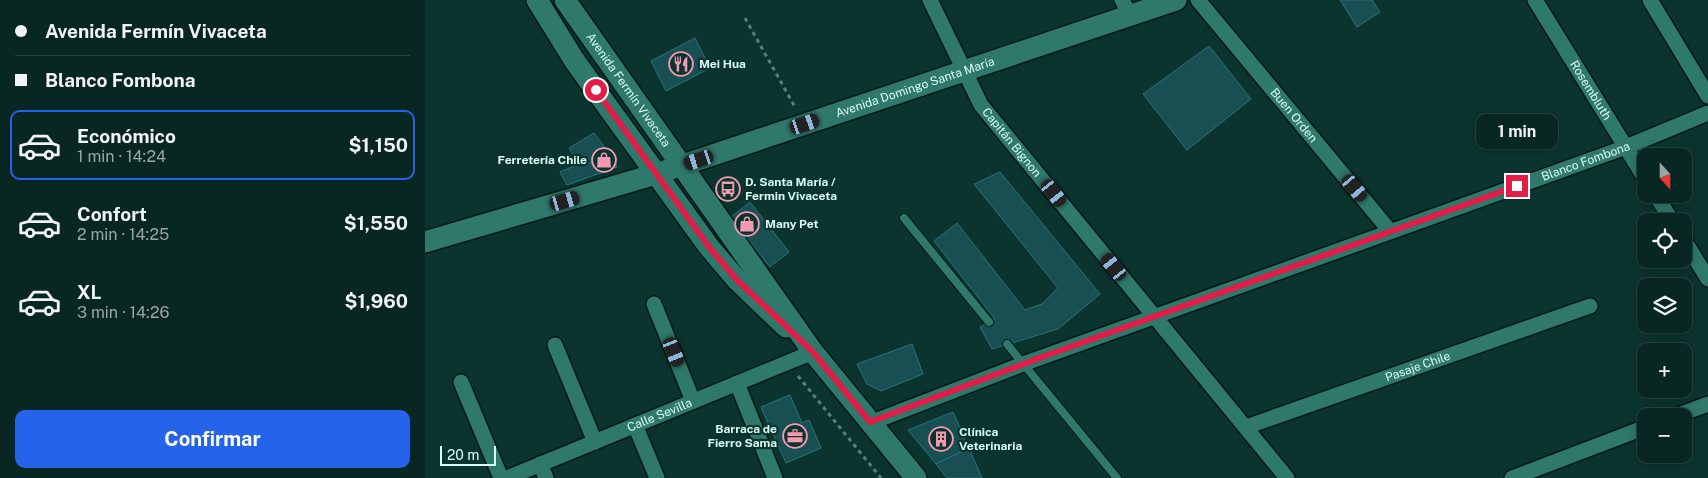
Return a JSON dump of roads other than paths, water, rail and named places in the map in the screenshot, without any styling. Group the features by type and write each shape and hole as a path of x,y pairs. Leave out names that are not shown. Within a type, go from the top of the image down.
{"main road":[{"name":"Avenida Fermín Vivaceta","path":"537,0 574,60 709,247 731,274 813,352"},
{"name":"Avenida Fermín Vivaceta","path":"565,0 813,352 916,478"},
{"name":"Avenida Domingo Santa María","path":"425,242 681,166 965,71 1126,8 1175,0"}],"street":[{"name":"Capitán Bignon","path":"931,0 981,105 1287,478"},
{"name":"Buen Orden","path":"1198,0 1390,231"},
{"name":"Rosembluth","path":"1535,0 1637,165"},
{"path":"1650,0 1708,96"},
{"name":"Blanco Fombona","path":"870,422 1023,364 1625,146 1708,113"},
{"path":"1692,253 1708,279"},
{"path":"654,304 693,401"},
{"name":"Pasaje Chile","path":"1245,427 1590,306"},
{"path":"555,345 595,442"},
{"name":"Calle Sevilla","path":"507,478 543,471 595,442 813,352"},
{"path":"461,382 501,478"},
{"path":"737,383 775,478"},
{"path":"1692,410 1708,404"},
{"path":"635,425 657,478"},
{"path":"1512,478 1637,430"}],"lane":[{"path":"904,218 989,322"},
{"path":"1007,344 1117,478"}],"place":[{"name":"Mei Hua","path":"681,64"},
{"name":"Ferretería Chile","path":"604,160"},
{"name":"D. Santa María / Fermin Vivaceta","path":"728,189"},
{"name":"Many Pet","path":"747,224"},
{"name":"Barraca de Fierro Sama","path":"795,436"},
{"name":"Clínica Veterinaria","path":"941,439"}]}
